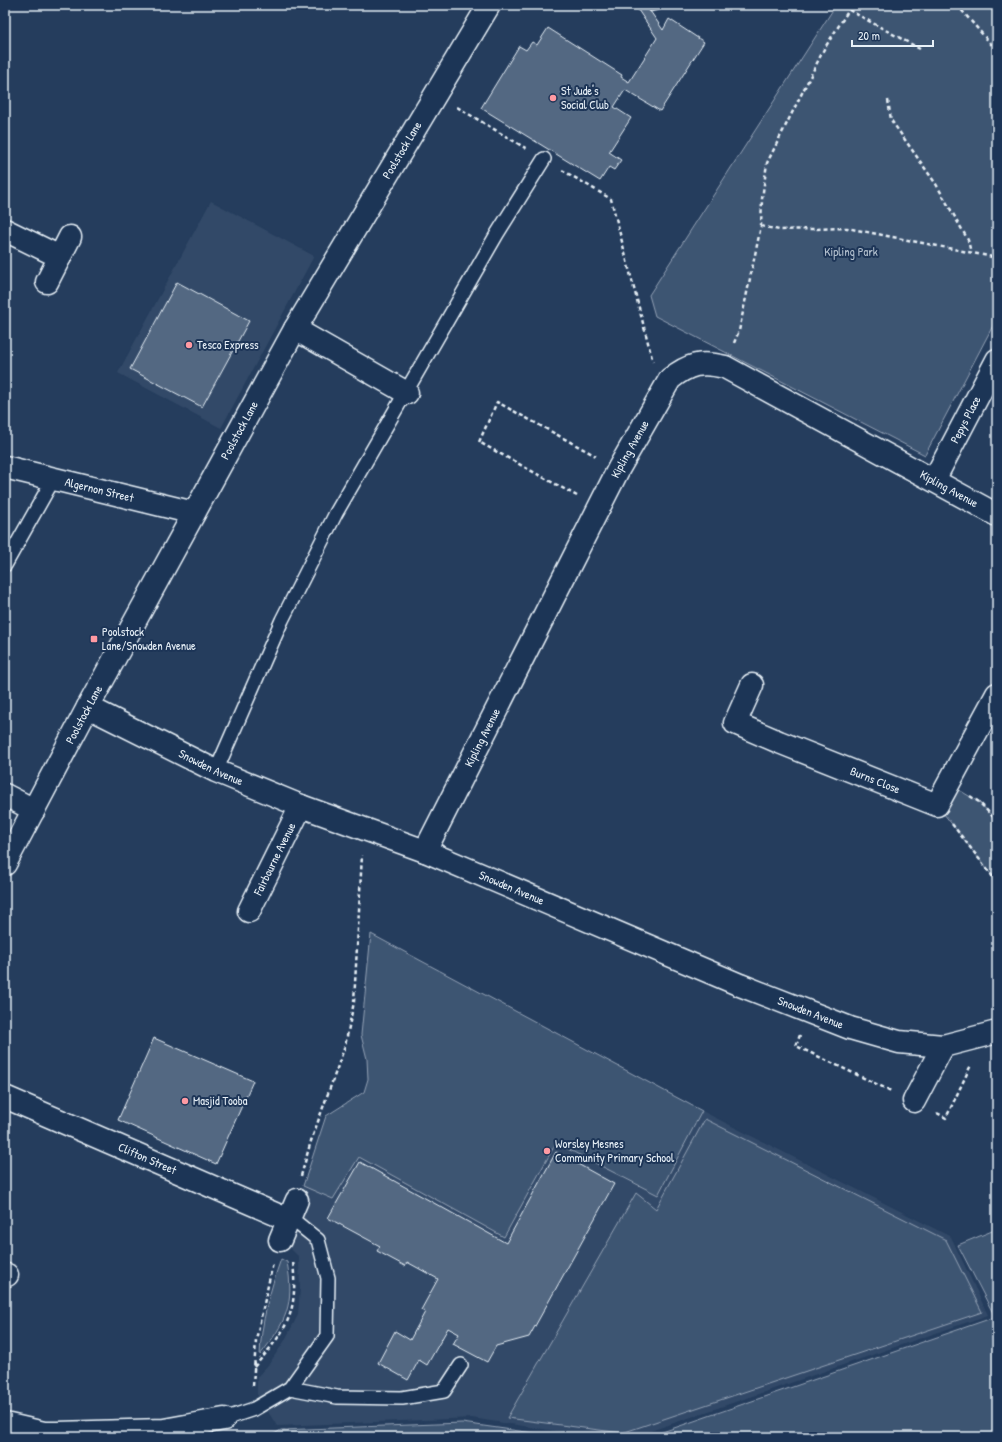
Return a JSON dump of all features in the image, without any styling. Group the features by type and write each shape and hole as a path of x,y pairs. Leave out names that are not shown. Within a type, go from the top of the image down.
{"street":[{"name":"Poolstock Lane","path":"5,864 88,707 295,329 489,5"},
{"path":"5,230 60,257"},
{"path":"48,282 70,237"},
{"path":"295,329 407,393"},
{"name":"Pepys Place","path":"934,480 997,360"},
{"name":"Kipling Avenue","path":"425,851 619,468 670,379 683,369 696,364 710,363 724,367 997,515"},
{"name":"Algernon Street","path":"5,467 194,513"},
{"name":"Burns Close","path":"752,685 735,723 779,742 937,804"},
{"path":"937,804 997,694"},
{"name":"Snowden Avenue","path":"88,707 216,771 301,806 425,851 740,985 850,1028 899,1042 943,1046 991,1034"},
{"path":"5,795 34,810"},
{"name":"Fairbourne Avenue","path":"249,911 301,806"},
{"path":"914,1101 943,1046"},
{"name":"Clifton Street","path":"5,1097 288,1220"},
{"path":"280,1240 297,1200"},
{"path":"5,1424 44,1432 164,1430 224,1419"}],"lane":[{"path":"216,771 282,620 336,513 407,393 497,234 544,159"},
{"path":"5,565 54,478"},
{"path":"224,1419 254,1409 290,1388 327,1336 328,1278 318,1240 297,1223 288,1220"},
{"path":"290,1388 337,1397 402,1398 444,1391 461,1365"}],"path":[{"path":"724,367 739,331 761,226 762,199 767,163 824,49 852,5"},
{"path":"957,5 997,51"},
{"path":"849,10 920,49"},
{"path":"436,94 611,199 661,393"},
{"path":"888,100 891,120 936,184 968,240 971,253"},
{"path":"993,257 997,222"},
{"path":"761,226 785,230 847,228 993,257 997,260"},
{"path":"598,508 479,442 497,402 619,468"},
{"path":"949,784 979,802 997,821"},
{"path":"937,804 997,882"},
{"path":"297,1200 298,1184 311,1141 345,1046 354,1002 364,828"},
{"path":"811,1013 796,1046 914,1101 946,1118 991,1034"},
{"path":"253,1368 284,1330 293,1308 295,1283 293,1260 280,1240"},
{"path":"254,1409 253,1368 256,1340 271,1271 280,1240"}],"shaded area":[{"path":"211,201 314,256 221,428 118,373"},
{"name":"Worsley Mesnes Community Primary School","path":"371,934 702,1111 951,1237 988,1315 633,1437 594,1437 472,1418 277,1426 257,1394 257,1377 269,1364 284,1342 298,1315 300,1289 299,1257 287,1245 297,1223 303,1186 326,1116 364,1092 368,1079 367,1059 361,1035"}],"green space":[{"name":"Kipling Park","path":"836,5 997,5 997,318 925,455 655,316 649,295"},
{"path":"949,784 979,802 997,821 997,882 937,805"},
{"path":"371,934 702,1111 658,1195 556,1143 504,1237 359,1157 333,1199 303,1186 326,1116 364,1092 368,1079 367,1059 361,1035"},
{"path":"705,1119 946,1240 982,1312 622,1433 507,1418 636,1193 656,1209"},
{"path":"997,1229 997,1437 648,1437 995,1317 958,1245"},
{"path":"281,1259 287,1262 290,1290 289,1302 282,1322 276,1333 260,1355 262,1331 267,1307"},
{"path":"462,1423 562,1437 269,1437 281,1430"}],"building":[{"path":"646,5 682,5 650,12"},
{"name":"St Jude's Social Club","path":"646,5 663,30 669,19 704,42 660,111 625,90 614,107 631,118 609,152 621,160 614,170 609,167 600,181 481,108 519,46 526,50 532,42 537,45 548,28 622,75 621,77 629,82 657,38 638,10"},
{"name":"Tesco Express","path":"177,282 249,321 202,407 130,369"},
{"name":"Masjid Tooba","path":"154,1038 253,1081 216,1164 118,1120"},
{"path":"556,1152 614,1184 529,1337 496,1346 487,1362 453,1344 459,1334 448,1328 427,1365 419,1360 408,1380 378,1363 395,1331 410,1340 425,1312 421,1310 438,1279 407,1262 405,1266 377,1251 380,1246 328,1218 360,1162 506,1243"}],"place":[{"name":"St Jude's Social Club","path":"553,98"},
{"name":"Tesco Express","path":"189,345"},
{"name":"Poolstock Lane/Snowden Avenue","path":"94,639"},
{"name":"Masjid Tooba","path":"185,1101"},
{"name":"Worsley Mesnes Community Primary School","path":"547,1151"}]}
